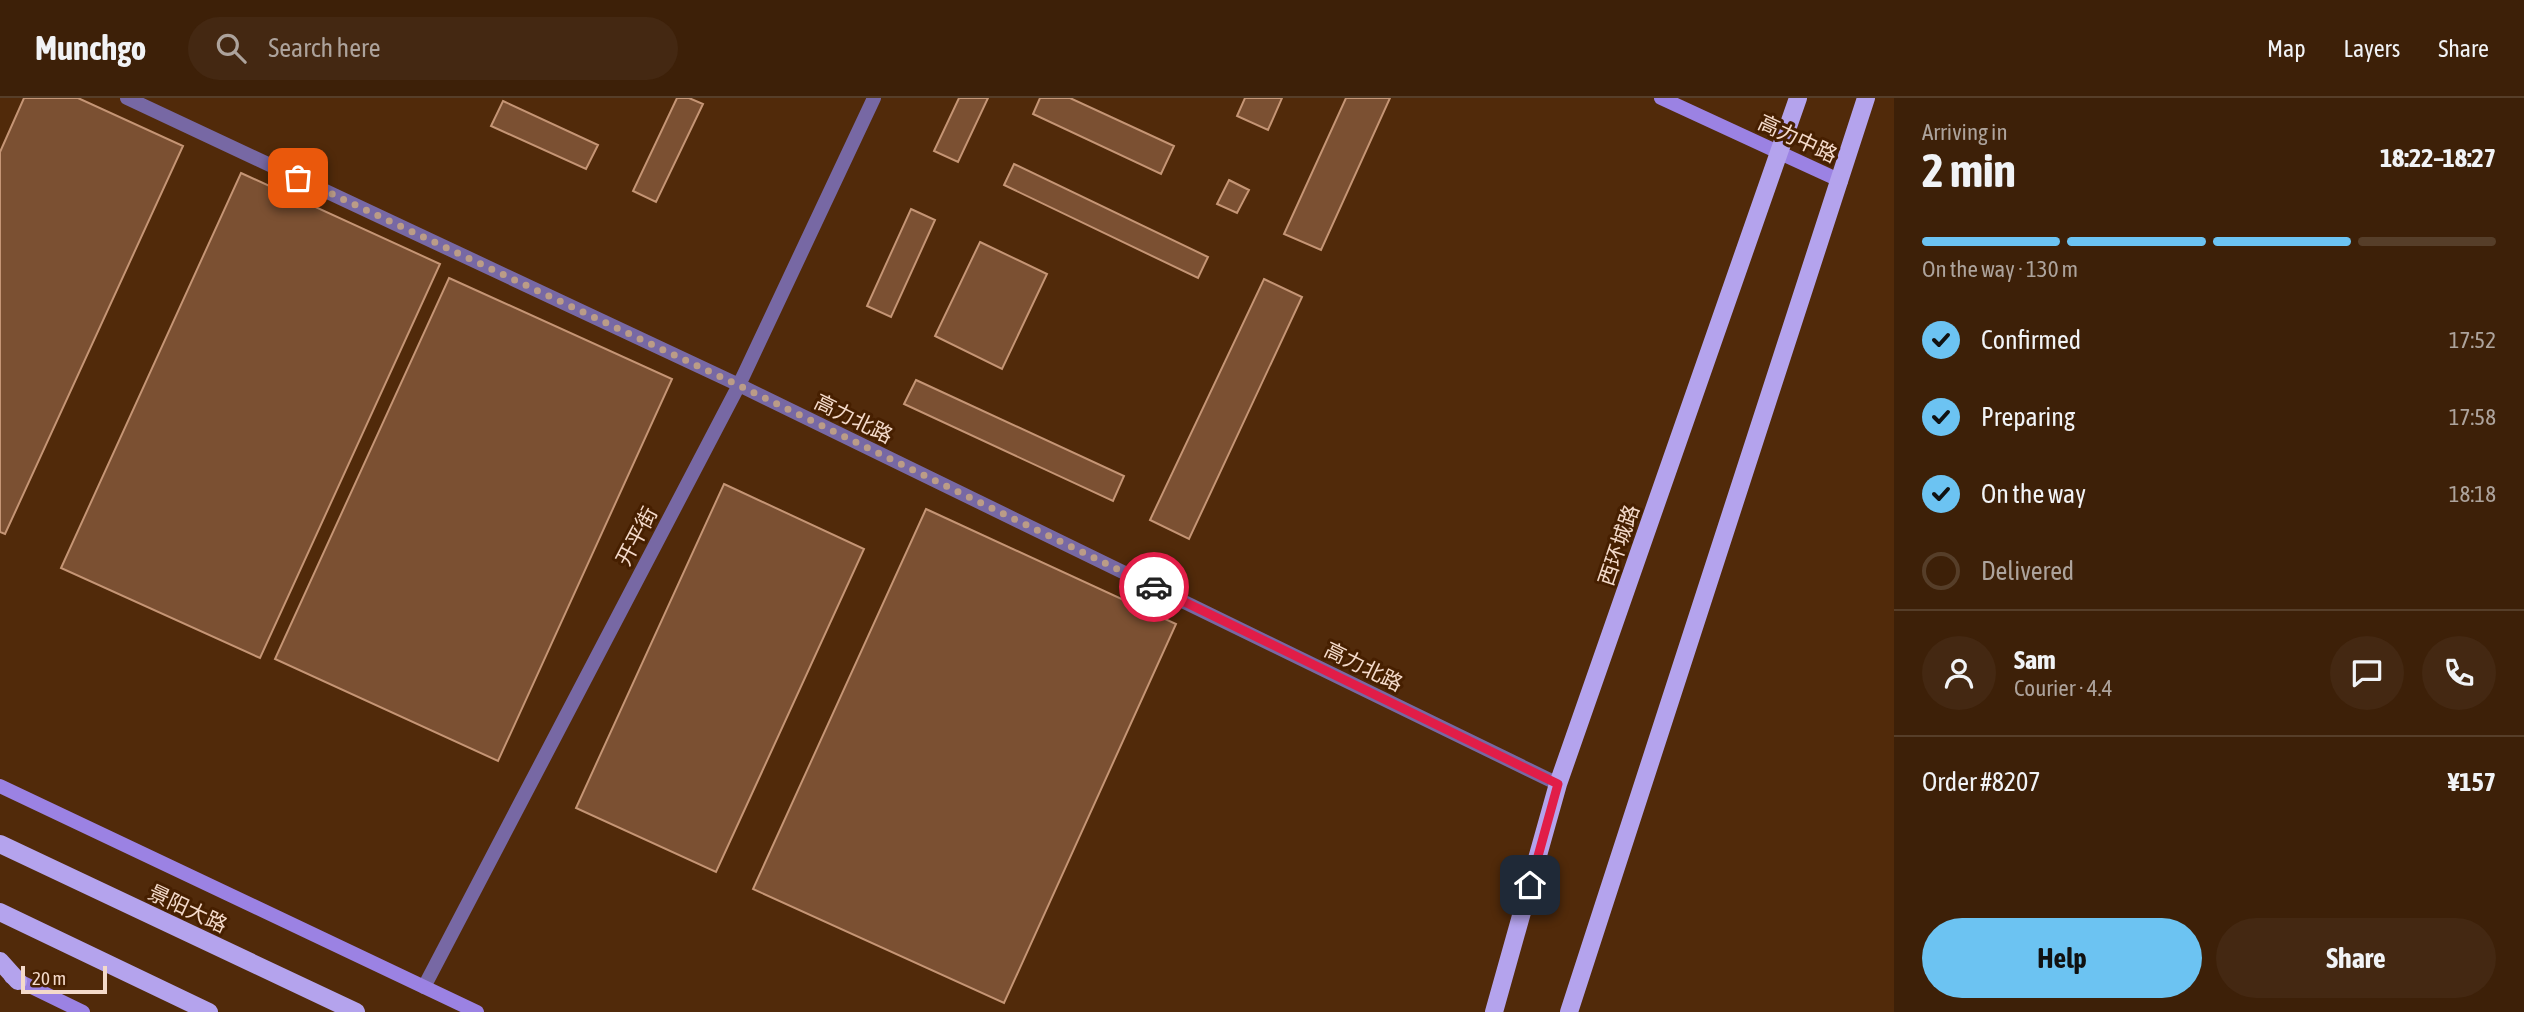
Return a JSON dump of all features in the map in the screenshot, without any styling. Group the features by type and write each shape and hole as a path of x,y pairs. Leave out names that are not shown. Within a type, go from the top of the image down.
{"main road":[{"name":"西环城路","path":"1494,1012 1558,784 1798,98"},
{"path":"1569,1012 1866,98"},
{"name":"景阳大路","path":"0,844 356,1012"},
{"path":"0,912 209,1012"},
{"path":"0,961 19,981"}],"street":[{"name":"高力北路","path":"127,98 738,385 1558,784"},
{"name":"开平街","path":"424,987 738,385 874,98"},
{"name":"高力中路","path":"1661,98 1841,181"},
{"path":"0,786 477,1012"},
{"path":"0,972 83,1012"}],"building":[{"path":"24,98 78,98 183,146 5,534 0,532 0,152"},
{"path":"677,98 689,98 703,104 656,202 633,191"},
{"path":"959,98 988,98 958,162 934,151"},
{"path":"1040,98 1070,98 1174,146 1161,174 1033,114"},
{"path":"1245,98 1282,98 1268,130 1237,116"},
{"path":"1346,98 1390,98 1321,250 1284,234"},
{"path":"503,101 598,145 586,169 491,126"},
{"path":"1014,164 1208,257 1198,278 1004,185"},
{"path":"241,173 440,264 260,658 61,568"},
{"path":"1229,180 1249,190 1237,213 1217,204"},
{"path":"911,209 935,220 891,317 867,306"},
{"path":"980,242 1047,274 1002,369 935,336"},
{"path":"449,278 672,379 498,761 275,659"},
{"path":"1264,279 1302,297 1189,539 1150,520"},
{"path":"916,380 1124,476 1113,501 904,404"},
{"path":"724,484 864,549 716,872 576,808"},
{"path":"926,509 1176,624 1004,1003 753,889"}],"way so far":[{"path":"298,178 738,385 1154,587"}],"route":[{"path":"1154,587 1558,784 1530,885"}]}
